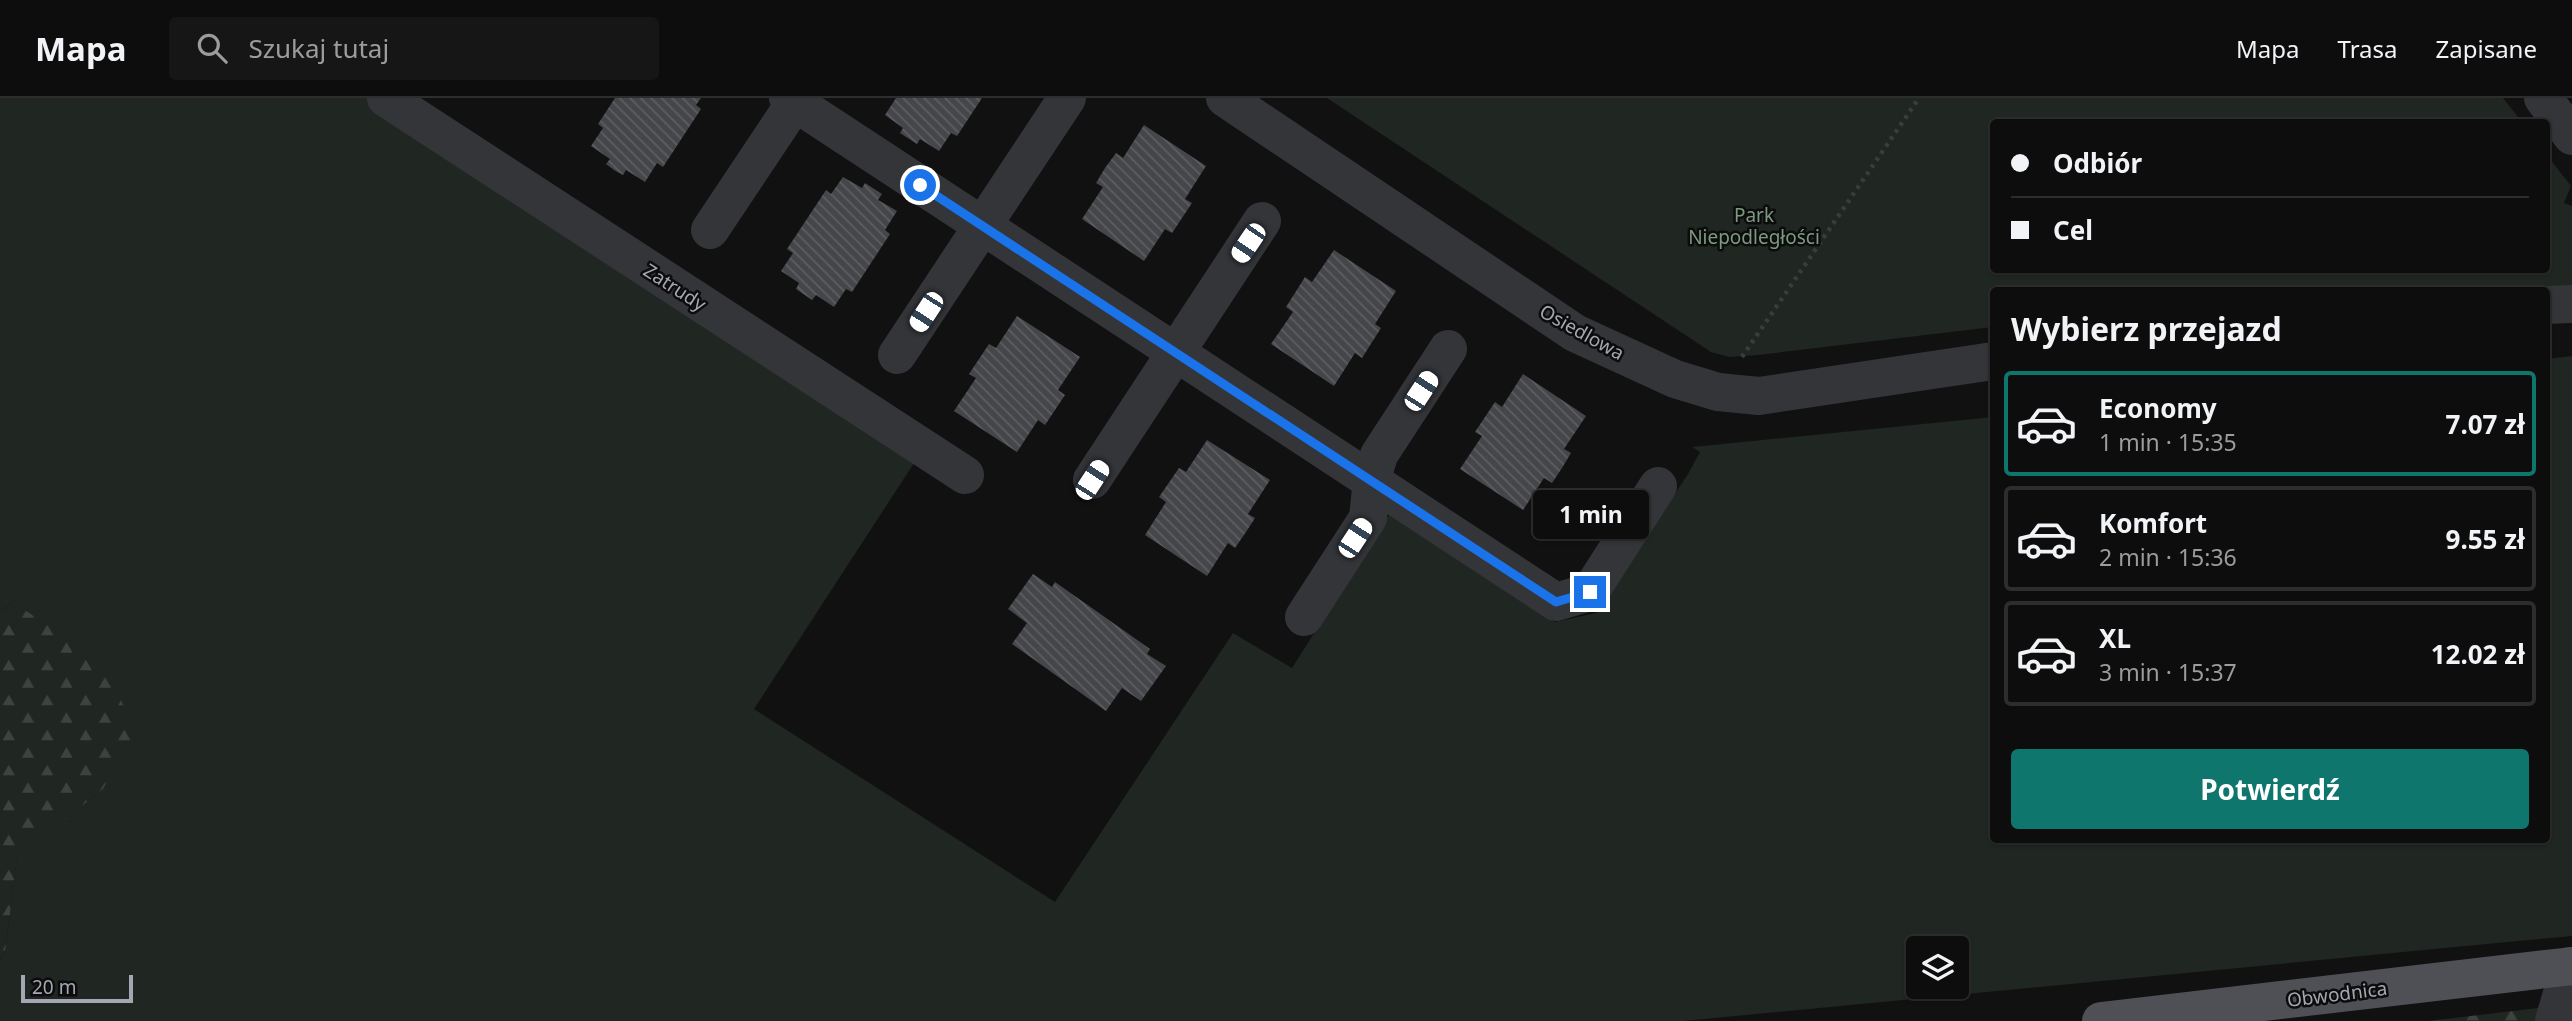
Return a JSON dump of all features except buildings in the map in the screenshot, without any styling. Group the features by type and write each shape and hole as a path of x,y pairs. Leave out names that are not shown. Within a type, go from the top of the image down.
{"main road":[{"name":"Obwodnica","path":"2101,1021 2571,966"}],"street":[{"name":"Zatrudy","path":"386,98 964,475"},
{"path":"898,355 1067,98"},
{"name":"Osiedlowa","path":"1225,98 1575,333 1675,379 1718,392 1759,396 1990,361"},
{"path":"2543,98 2572,136"},
{"path":"710,230 794,99 982,226 1556,602 1590,592 1658,486"},
{"path":"1092,480 1262,221"},
{"path":"2550,305 2572,304"},
{"path":"1304,617 1368,518 1372,479 1379,455 1448,349"},
{"path":"2554,1021 2571,966"}],"path":[{"path":"1743,356 1919,98"}],"green space":[{"path":"0,98 368,98 916,460 754,709 1055,902 1233,633 1292,668 1392,510 1555,622 1596,613 1688,474 1700,452 1692,447 1990,417 1990,843 2550,843 2550,359 2572,356 2572,936 1969,994 1969,936 1906,936 1906,999 1913,999 1683,1021 0,1021 0,960 5,953 17,857 103,789 12,602 0,612"},
{"name":"Park Niepodległości","path":"1327,98 2503,98 2520,119 1990,119 1990,273 2550,273 2550,159 2571,186 2564,203 2572,206 2572,286 1990,287 1990,327 1758,355 1729,357 1711,352"},
{"path":"12,602 103,660 135,731 103,789 17,858 5,953 0,960 0,612"},
{"path":"2572,1004 2572,1021 2429,1021"}],"route":[{"path":"920,185 1556,602 1590,592"}]}
